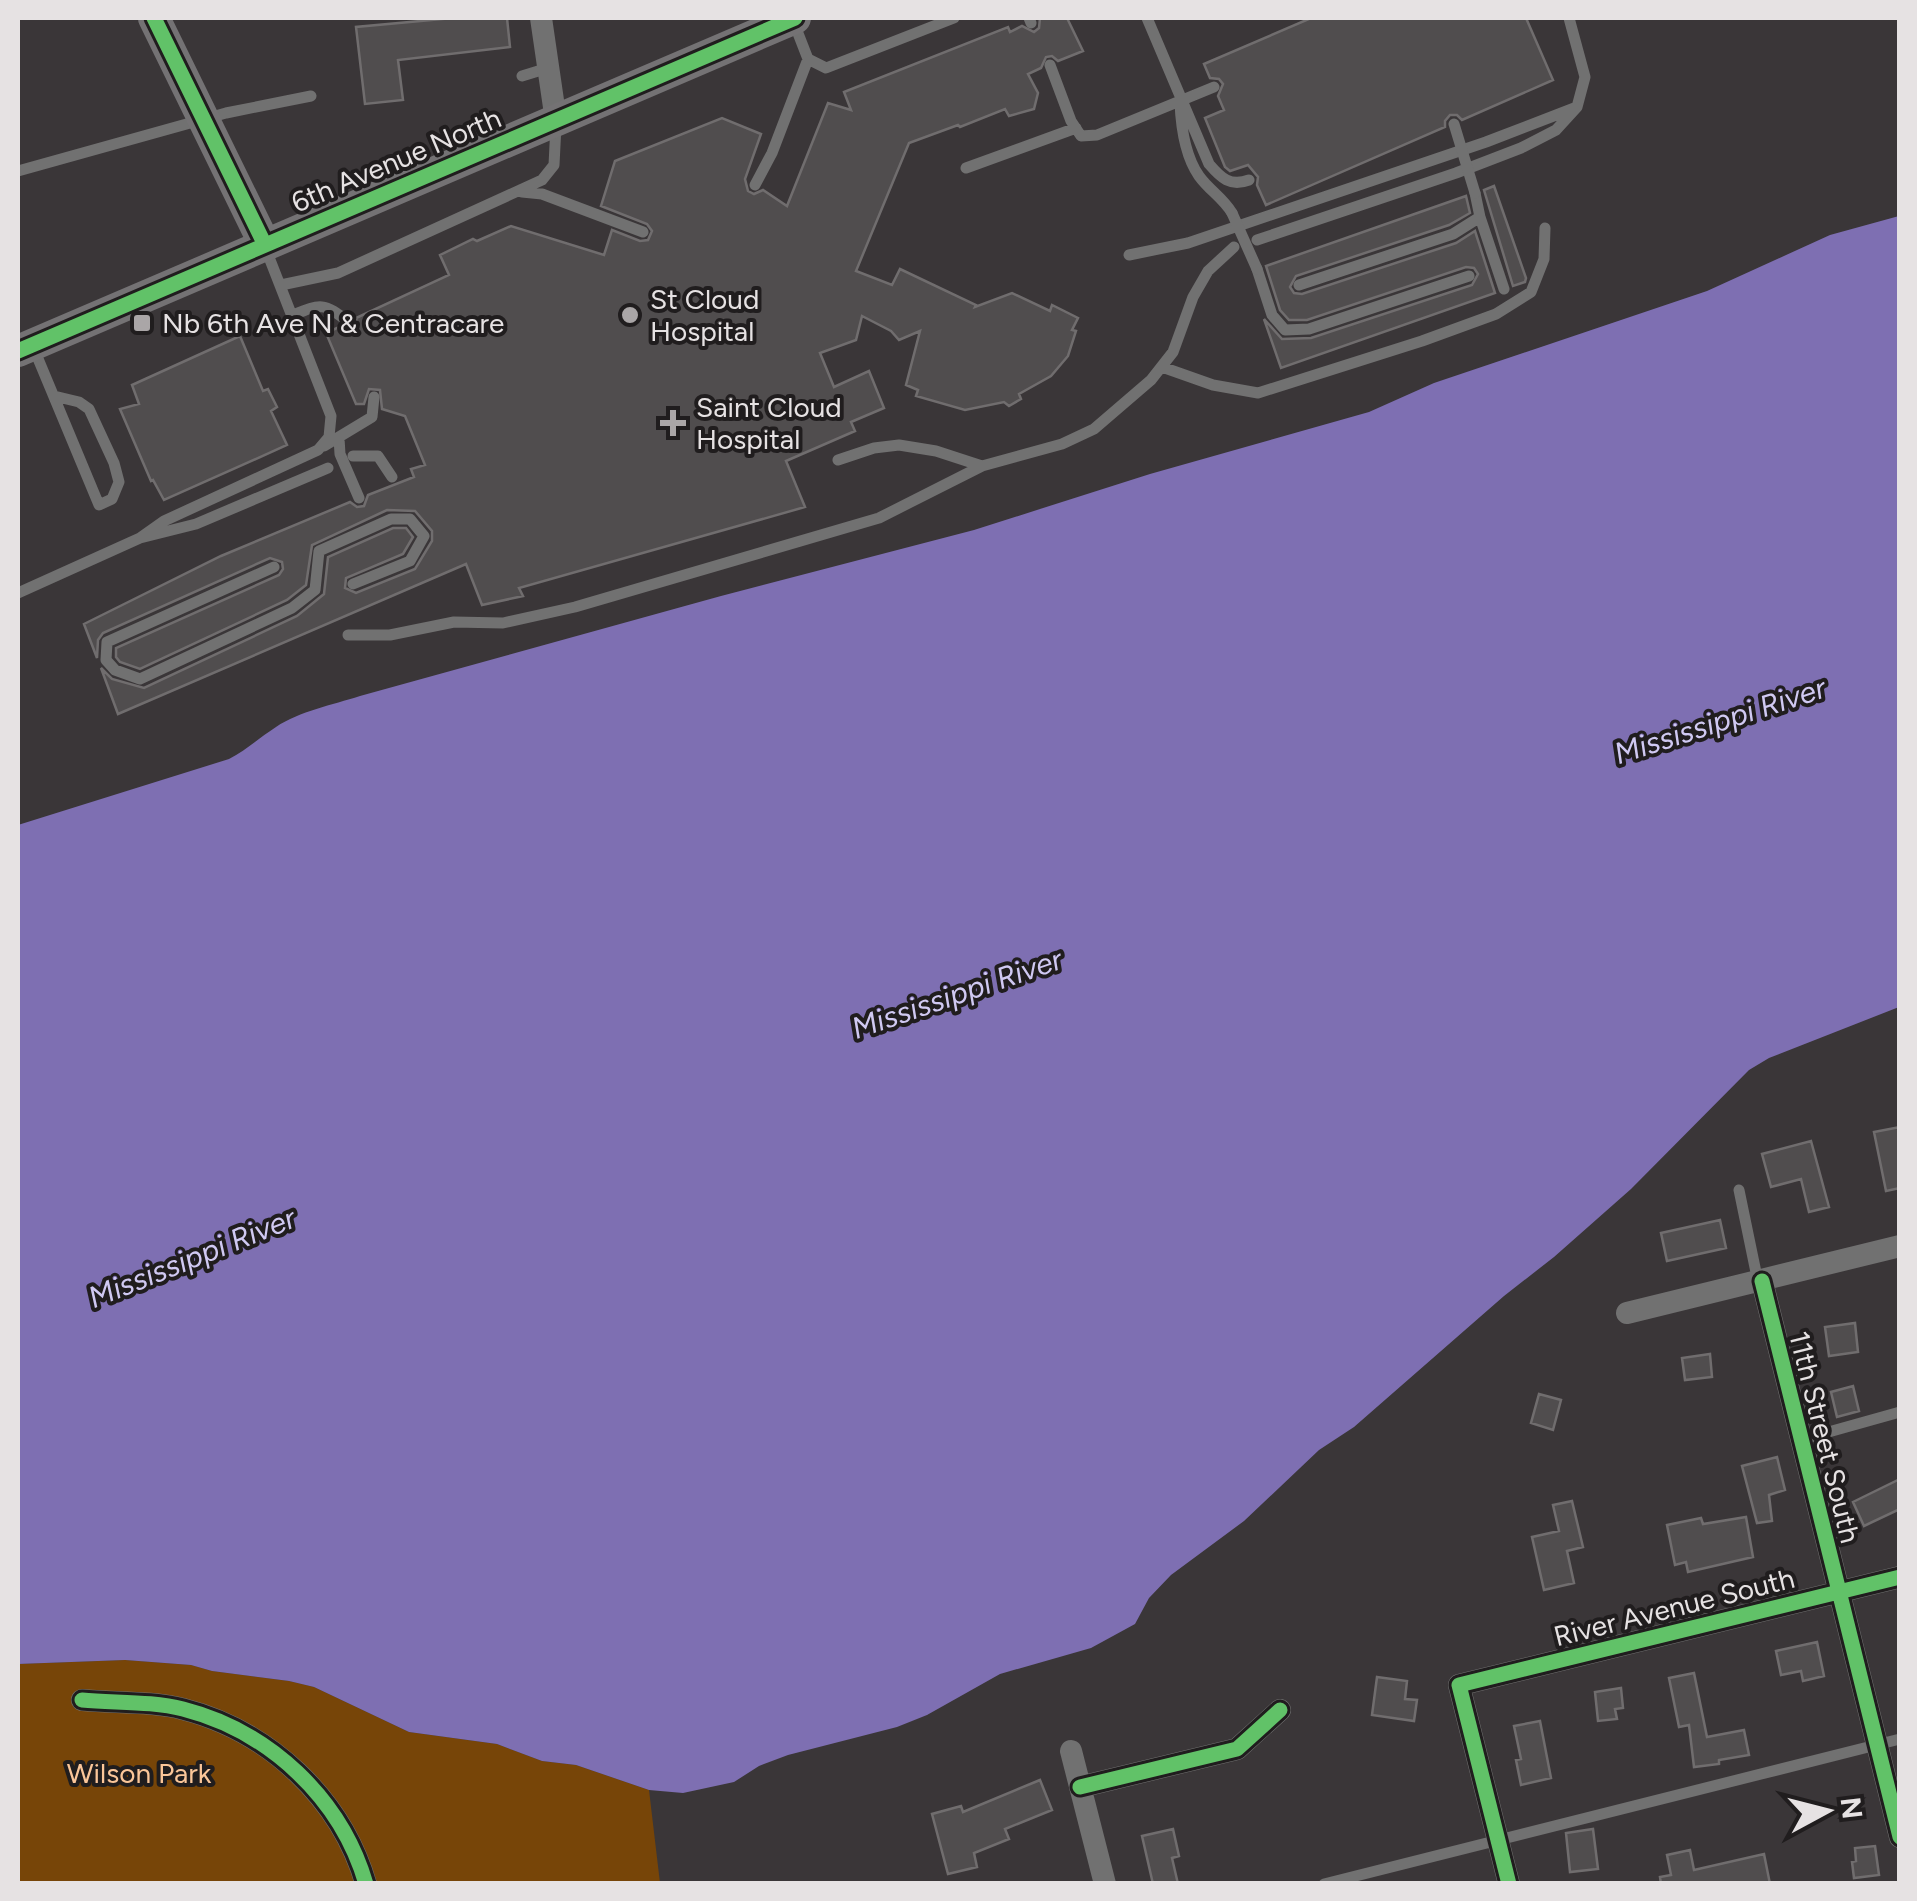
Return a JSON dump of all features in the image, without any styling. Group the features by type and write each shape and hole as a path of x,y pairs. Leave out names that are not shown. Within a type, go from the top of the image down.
{"street":[{"path":"154,18 264,243"},
{"path":"541,18 556,121"},
{"name":"6th Avenue North","path":"25,348 782,20"},
{"path":"1627,1313 1900,1246"},
{"name":"11th Street South","path":"1760,1281 1900,1837"},
{"name":"River Avenue South","path":"1498,1839 1459,1685 1900,1577"},
{"path":"82,1700 182,1709 254,1736 318,1792 359,1861 366,1884"},
{"path":"1080,1787 1238,1748 1280,1710"},
{"path":"1071,1750 1104,1884"},
{"path":"1498,1839 1509,1884"}],"lane":[{"path":"782,20 808,59 826,68 954,18"},
{"path":"1148,18 1208,164 1222,180 1237,184 1249,180"},
{"path":"1257,240 1456,174 1556,130 1577,107 1585,77 1569,18"},
{"path":"755,185 772,153 808,59"},
{"path":"1050,65 1082,136 1097,134 1214,87"},
{"path":"522,76 548,68"},
{"path":"18,172 204,120 311,96"},
{"path":"1180,98 1181,130 1198,175 1222,197 1232,214 1272,315 1285,330 1309,328 1469,276"},
{"path":"1129,255 1188,243 1486,142 1577,107"},
{"path":"281,285 338,272 542,180 554,165 556,121"},
{"path":"1454,124 1504,290"},
{"path":"966,168 1076,128"},
{"path":"518,192 542,194 643,232"},
{"path":"1299,285 1454,234 1480,217"},
{"path":"1162,366 1212,386 1258,393 1496,314 1530,292 1544,259 1545,228"},
{"path":"264,243 331,416 329,438 318,450"},
{"path":"348,634 390,635 454,622 502,622 575,607 879,518 982,466 1062,444 1094,429 1121,408 1162,366 1173,352 1208,271 1234,247"},
{"path":"293,315 318,305 332,309 348,322"},
{"path":"25,348 54,396 99,505 112,499 119,482 89,409 79,402 54,396"},
{"path":"140,538 164,521 339,438 372,417 374,397"},
{"path":"339,438 340,454 359,498"},
{"path":"838,460 899,444 982,466"},
{"path":"352,456 378,456 392,477"},
{"path":"18,593 140,538 196,524 328,468"},
{"path":"274,567 107,642 106,660 116,670 140,678 292,608 315,590 319,551 391,518 410,519 424,536 410,562 353,584"},
{"path":"1738,1190 1760,1281"},
{"path":"1800,1440 1900,1412"},
{"path":"1324,1884 1900,1739"}],"green space":[{"name":"Wilson Park","path":"125,1660 191,1665 314,1687 409,1732 497,1744 542,1761 576,1765 649,1790 660,1883 18,1884 18,1664"}],"water":[{"name":"Mississippi River","path":"1899,216 1899,1007 1769,1058 1749,1070 1631,1189 1554,1257 1354,1427 1319,1450 1244,1521 1171,1575 1149,1598 1135,1624 1091,1648 1000,1674 927,1715 897,1727 788,1755 759,1766 734,1782 683,1793 649,1790 576,1765 542,1761 497,1744 409,1732 314,1687 289,1681 191,1665 125,1660 18,1664 18,825 229,759 285,721 316,709 974,530 1150,474 1369,412 1434,383 1707,291 1830,235"}],"building":[{"path":"453,18 507,18 510,47 398,60 403,100 365,104 356,27"},
{"name":"St Cloud Hospital","path":"1040,18 1067,18 1083,51 1058,61 1046,57 1041,68 1028,74 1038,93 1034,109 1009,116 1005,109 909,143 856,271 892,285 900,269 975,307 1012,293 1050,311 1052,305 1078,318 1068,356 1051,376 1019,394 1021,399 1009,406 1004,402 965,410 916,396 918,390 906,385 920,331 899,340 891,331 862,316 856,340 820,353 834,387 869,371 884,408 851,422 855,431 786,461 805,507 519,588 523,596 482,605 466,564 118,714 101,668 112,679 144,688 297,616 324,594 328,557 393,528 406,528 413,537 403,554 346,578 345,588 356,593 415,569 432,541 432,531 415,511 387,510 312,545 306,585 287,600 140,669 116,657 116,648 279,575 282,562 270,558 103,633 98,640 97,658 84,624 221,556 350,502 364,506 368,495 414,477 411,469 425,465 405,416 382,409 380,390 369,389 364,404 356,404 326,333 339,327 352,330 356,318 449,275 440,255 511,226 604,255 612,230 640,241 648,240 652,231 647,224 601,206 615,161 722,118 761,134 745,179 748,191 754,194 763,190 787,206 828,103 851,110 844,92 1008,27 1010,32 1022,26 1034,32 1039,28"},
{"path":"1311,18 1526,18 1553,80 1462,120 1450,115 1445,127 1266,205 1257,185 1258,177 1248,165 1230,171 1225,167 1205,118 1224,110 1218,96 1223,84 1210,78 1204,64"},
{"path":"1494,186 1526,278 1513,286 1484,190"},
{"path":"1466,196 1470,213 1449,225 1296,276 1290,287 1294,293 1302,294 1456,243 1475,231 1495,293 1281,368 1264,319 1282,339 1311,338 1472,285 1478,274 1474,268 1466,267 1307,320 1289,320 1280,310 1266,266"},
{"path":"240,336 263,391 268,389 277,407 271,411 287,445 164,500 151,481 120,409 139,404 132,385"},
{"path":"1900,1127 1900,1188 1886,1191 1874,1132"},
{"path":"1811,1141 1829,1207 1809,1212 1801,1179 1771,1187 1762,1154"},
{"path":"1720,1220 1726,1248 1667,1261 1661,1233"},
{"path":"1855,1323 1858,1352 1829,1356 1825,1327"},
{"path":"1710,1354 1712,1377 1685,1380 1682,1358"},
{"path":"1853,1386 1859,1411 1837,1417 1831,1392"},
{"path":"1539,1394 1561,1400 1553,1430 1531,1423"},
{"path":"1777,1457 1785,1490 1769,1495 1772,1521 1757,1523 1742,1466"},
{"path":"1900,1479 1900,1509 1864,1526 1853,1502"},
{"path":"1572,1501 1583,1547 1567,1551 1574,1583 1544,1590 1532,1537 1559,1531 1553,1505"},
{"path":"1746,1517 1753,1557 1688,1572 1686,1562 1675,1565 1667,1525 1701,1518 1703,1524"},
{"path":"1817,1642 1824,1676 1803,1681 1801,1671 1781,1675 1776,1651"},
{"path":"1694,1673 1707,1737 1744,1730 1749,1755 1694,1767 1689,1725 1679,1727 1669,1678"},
{"path":"1377,1677 1407,1681 1405,1699 1417,1700 1414,1721 1372,1715"},
{"path":"1621,1688 1623,1708 1615,1709 1617,1719 1598,1721 1595,1692"},
{"path":"1540,1721 1551,1778 1521,1785 1516,1760 1521,1759 1514,1726"},
{"path":"1040,1780 1052,1810 1005,1829 1009,1839 974,1853 977,1867 948,1874 932,1814 961,1806 963,1812"},
{"path":"1173,1829 1179,1856 1172,1858 1178,1884 1153,1884 1142,1836"},
{"path":"1593,1829 1598,1869 1570,1872 1566,1833"},
{"path":"1875,1846 1879,1875 1854,1878 1855,1848"},
{"path":"1690,1850 1694,1870 1764,1854 1770,1884 1661,1884 1660,1877 1671,1875 1667,1855"}],"cycle path":[{"path":"154,18 264,243"},
{"path":"18,351 795,18"},
{"path":"1762,1281 1900,1837"},
{"path":"1509,1884 1459,1685 1900,1577"},
{"path":"82,1700 183,1709 215,1719 272,1751 297,1772 339,1823 366,1884"},
{"path":"1080,1787 1237,1749 1280,1710"}],"place":[{"name":"St Cloud Hospital","path":"630,315"},
{"name":"Nb 6th Ave N & Centracare","path":"142,323"},
{"name":"Saint Cloud Hospital","path":"673,423"}]}
